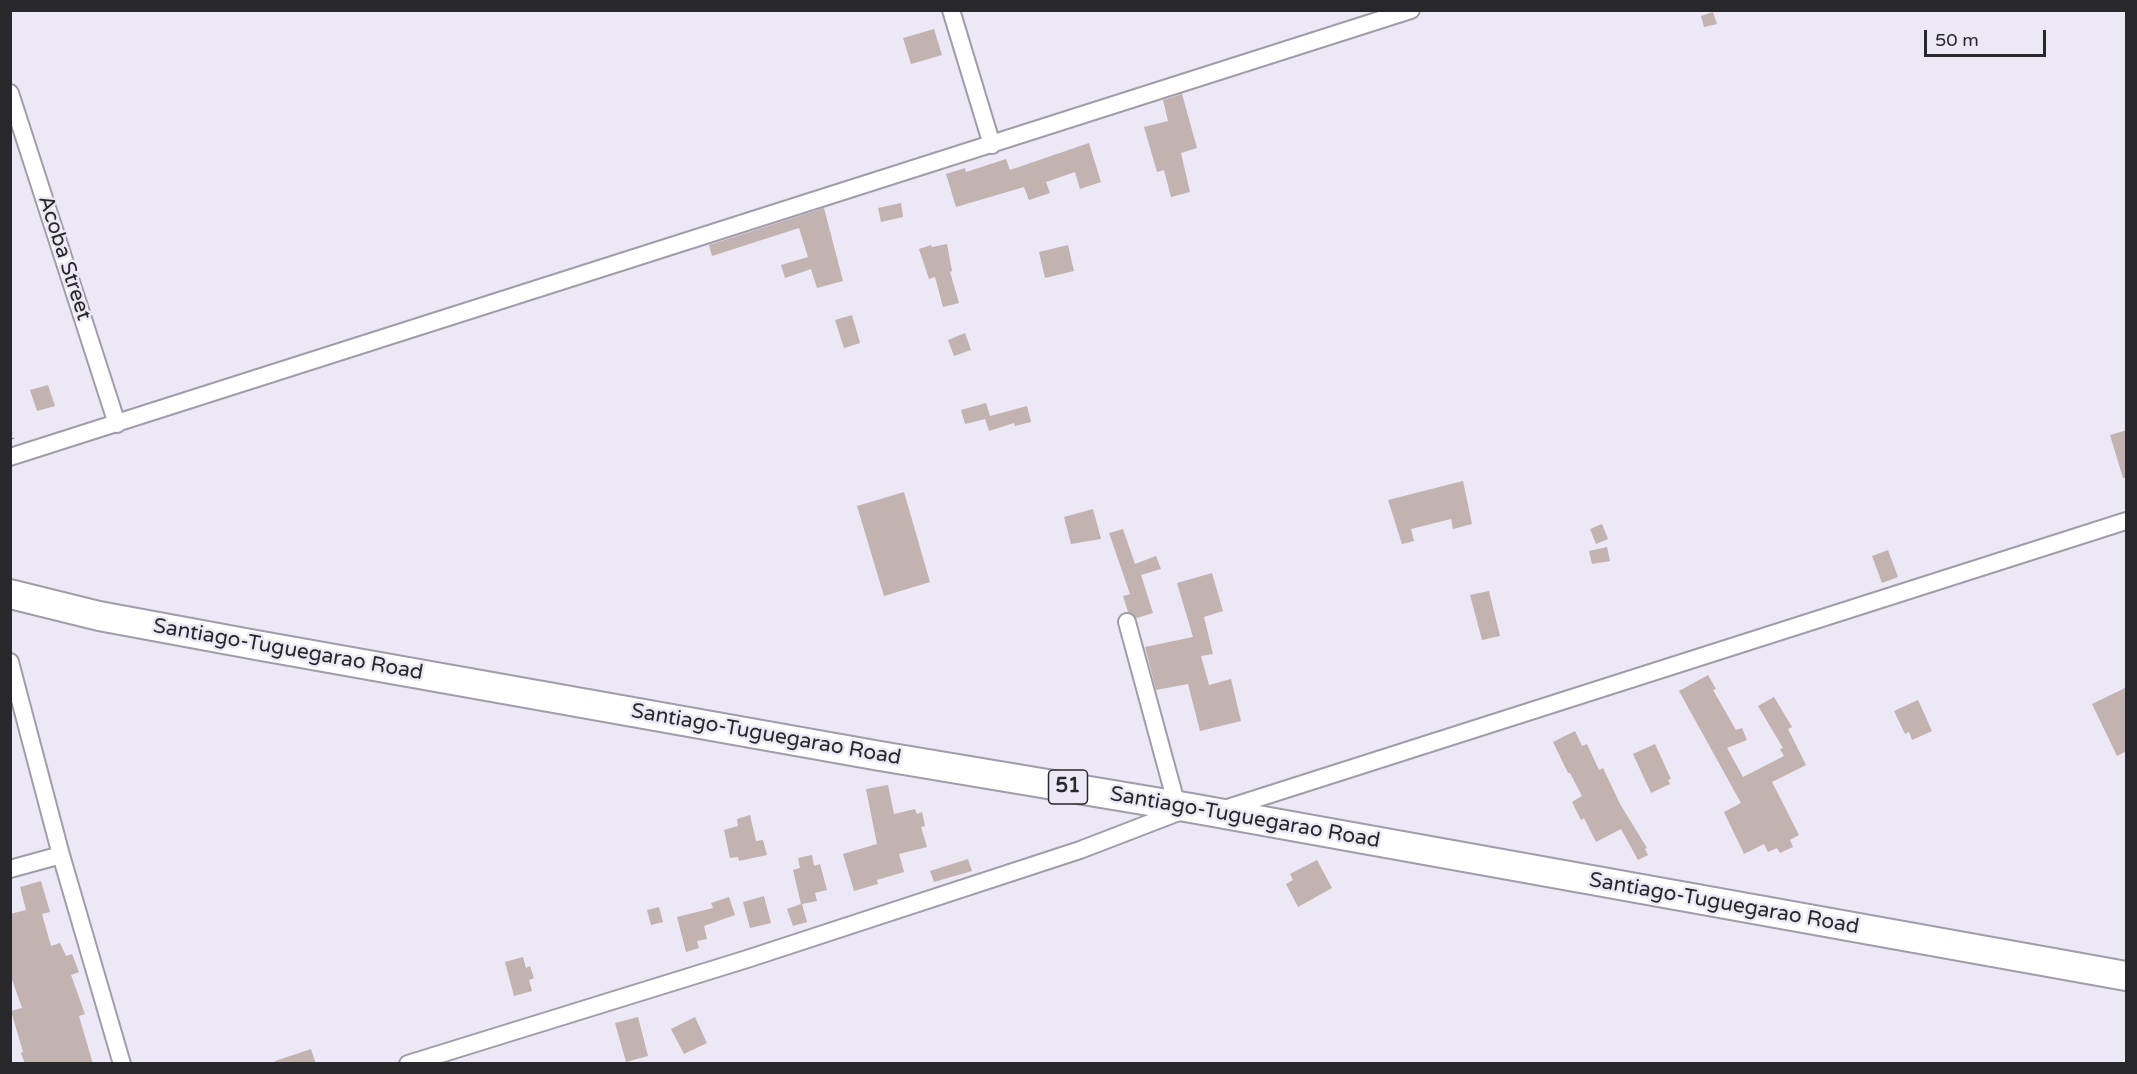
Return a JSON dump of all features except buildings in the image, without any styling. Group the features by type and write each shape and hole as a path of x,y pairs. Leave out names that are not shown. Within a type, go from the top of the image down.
{"highway":[{"name":"Santiago-Tuguegarao Road","path":"10,594 99,616 256,645 1194,809 2127,976"}],"street":[{"path":"951,10 992,145"},
{"path":"10,457 1411,10"},
{"name":"Acoba Street","path":"10,93 117,424"},
{"path":"408,1064 770,952 1080,850 1194,809 2127,521"},
{"path":"1127,622 1194,809"},
{"path":"10,662 61,855 122,1064"},
{"path":"10,869 61,855"}]}
